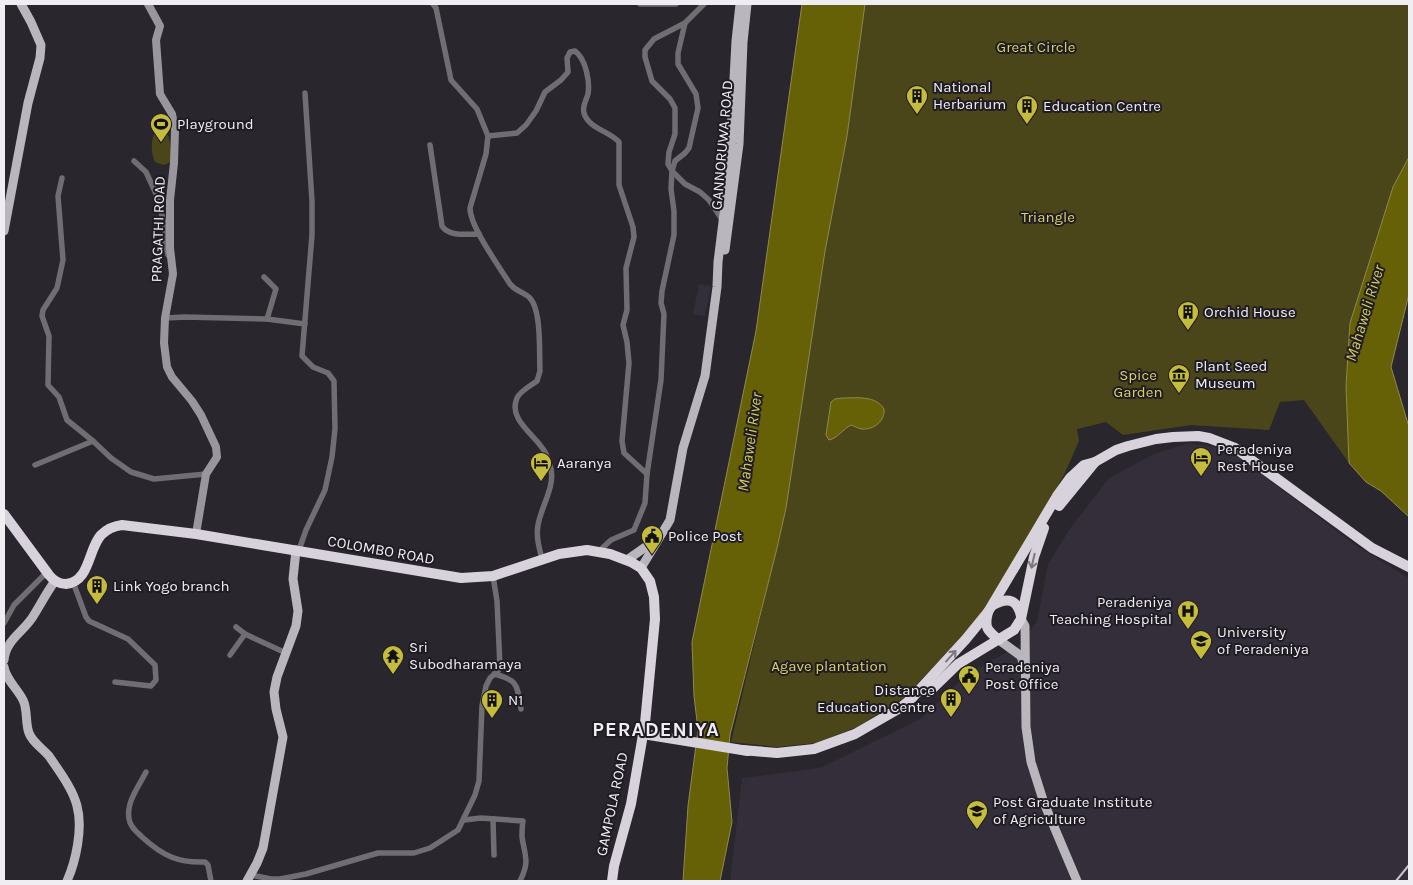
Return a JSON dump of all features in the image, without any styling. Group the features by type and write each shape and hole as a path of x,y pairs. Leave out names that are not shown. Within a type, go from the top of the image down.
{"highway":[{"path":"742,750 777,753 814,749 841,740 880,721 900,708 923,688 990,608 1070,478 1084,465 1095,462 1116,450 1156,439 1186,436 1210,438 1235,448 1372,548 1409,567"},
{"path":"641,568 648,576 652,586 655,609 643,734 742,750 778,758 814,755 844,745 890,722 925,695 958,664 1014,630 1021,619 1040,537 1054,512 1095,462"},
{"path":"4,514 55,581 62,584 73,582"},
{"name":"COLOMBO ROAD","path":"73,582 80,578 84,572 99,538 113,526 134,525 298,550 449,577 475,578 494,576 542,559 572,551 586,550 627,560 641,568"},
{"path":"999,640 988,630 985,623 990,608 1007,600 1014,602 1019,607 1021,619"},
{"name":"GAMPOLA ROAD","path":"612,881 615,861 631,804 643,734"}],"main road":[{"path":"4,231 28,104 40,58 41,45 21,4"},
{"name":"GANNORUWA ROAD","path":"717,287 723,270 737,166 740,4"},
{"name":"GANNORUWA ROAD","path":"641,568 670,520 683,448 706,376 731,155 738,66 743,42 747,4"},
{"name":"GANNORUWA ROAD","path":"627,560 659,538"},
{"path":"249,878 263,848 282,742 282,732 274,692 277,677 296,626 298,612 293,583 298,550"},
{"path":"4,660 9,643 31,619 43,597 55,581"},
{"path":"1021,619 1025,626 1026,728 1031,762 1044,803 1077,881"},
{"path":"999,640 1021,656 1026,670"},
{"path":"4,667 7,677 23,700 29,734 48,756 78,807 77,849 74,865 67,881"}],"street":[{"name":"PRAGATHI ROAD","path":"148,4 160,26 156,40 160,94 172,114 175,130 170,200 170,248 173,274 165,318 164,343 167,367 172,377 201,415 216,446 217,457 206,474 196,534"},
{"path":"442,4 434,6 451,80 477,109 488,136 486,154 470,208 470,214 510,284 515,290 529,297 536,310 540,371 537,381 520,393 516,399 515,406 519,421 535,437 546,453 552,472 538,527 538,544 542,559"},
{"path":"640,4 676,4"},
{"path":"704,4 685,23 654,39 645,50 645,57 652,81 670,98 675,108 675,134 668,164 685,184 700,192 709,200 723,221"},
{"path":"598,552 611,540 634,530 644,503 661,380 664,314 661,303 662,291 674,235 671,189 672,171 675,162 689,148 698,108 696,94 678,64 678,53 685,23"},
{"path":"488,136 517,133 526,125 536,112 542,97 568,72 567,58 570,52 575,51 580,54 589,82 583,107 584,115 594,126 613,135 619,142 619,185 633,227 634,238 626,268 627,310 623,325 629,363 622,441 624,453 647,474"},
{"path":"298,550 325,490 332,457 335,429 334,381 328,373 313,367 302,356 312,235 312,200 305,93"},
{"path":"430,146 444,230 449,233 480,234"},
{"path":"134,161 146,172 157,196 165,227 165,241 172,279"},
{"path":"62,178 58,196 63,260 57,288 43,310 42,316 49,336 48,385 59,398 67,420 94,441 111,458 131,472 154,479 206,474"},
{"path":"264,277 276,289 267,319"},
{"path":"165,318 267,319 305,324"},
{"path":"35,465 94,441"},
{"path":"4,623 14,605 47,572"},
{"path":"249,878 280,880 378,853 414,854 430,848 458,830 475,795 479,781 482,706 486,686 490,678 500,667 494,576"},
{"path":"73,582 89,621 128,639 156,665 156,680 151,686 114,682"},
{"path":"236,627 245,634 286,653"},
{"path":"230,655 245,634"},
{"path":"494,674 509,678 514,682 521,709"},
{"path":"146,772 130,804 129,819 134,829 154,848 170,858 189,862 206,862 211,881"},
{"path":"464,820 493,818 523,821 522,836 528,856 524,874 520,881"},
{"path":"493,818 494,855"}],"shaded area":[{"path":"699,284 711,286 705,316 693,314"},
{"name":"University of Peradeniya","path":"1189,443 1228,449 1358,547 1409,578 1409,881 730,881 742,778 820,768 920,719 965,676 1021,644 1037,621 1048,564 1071,527 1109,478 1154,454"}],"green space":[{"name":"Triangle","path":"865,4 1409,4 1409,157 1393,187 1350,323 1346,386 1349,463 1304,400 1280,402 1269,430 1191,425 1123,435 1106,422 1077,429 1079,441 1064,475 986,608 905,697 857,727 816,743 777,747 731,742 786,508 825,251 847,136"},
{"name":"Playground","path":"163,123 169,137 171,157 171,162 164,165 155,162 152,147 158,124"}],"water":[{"name":"Mahaweli River","path":"802,4 865,4 847,136 825,251 786,508 730,735 727,768 732,822 720,881 683,881 688,806 698,730 694,696 692,642 756,331"},
{"name":"Mahaweli River","path":"1409,157 1409,294 1391,367 1409,427 1409,517 1381,491 1366,482 1349,463 1346,386 1350,323 1393,187"},
{"path":"842,398 865,398 876,401 884,409 881,421 866,429 851,425 829,440 826,435 831,402"}],"railway":[{"path":"1396,881 1409,865"}],"place":[{"name":"National Herbarium","path":"917,115"},
{"name":"Education Centre","path":"1027,125"},
{"name":"Playground","path":"161,143"},
{"name":"Orchid House","path":"1188,331"},
{"name":"Plant Seed Museum","path":"1179,394"},
{"name":"Peradeniya Rest House","path":"1201,477"},
{"name":"Aaranya","path":"541,482"},
{"name":"Police Post","path":"652,555"},
{"name":"Link Yogo branch","path":"97,605"},
{"name":"Peradeniya Teaching Hospital","path":"1188,630"},
{"name":"University of Peradeniya","path":"1201,660"},
{"name":"Sri Subodharamaya","path":"393,675"},
{"name":"Peradeniya Post Office","path":"969,695"},
{"name":"Distance Education Centre","path":"951,718"},
{"name":"N1","path":"492,719"},
{"name":"Post Graduate Institute of Agriculture","path":"977,830"}],"district":[{"name":"PERADENIYA","path":"656,729"}],"park label":[{"name":"Great Circle","path":"1036,47"},
{"name":"Spice Garden","path":"1138,384"},
{"name":"Agave plantation","path":"829,666"}]}
